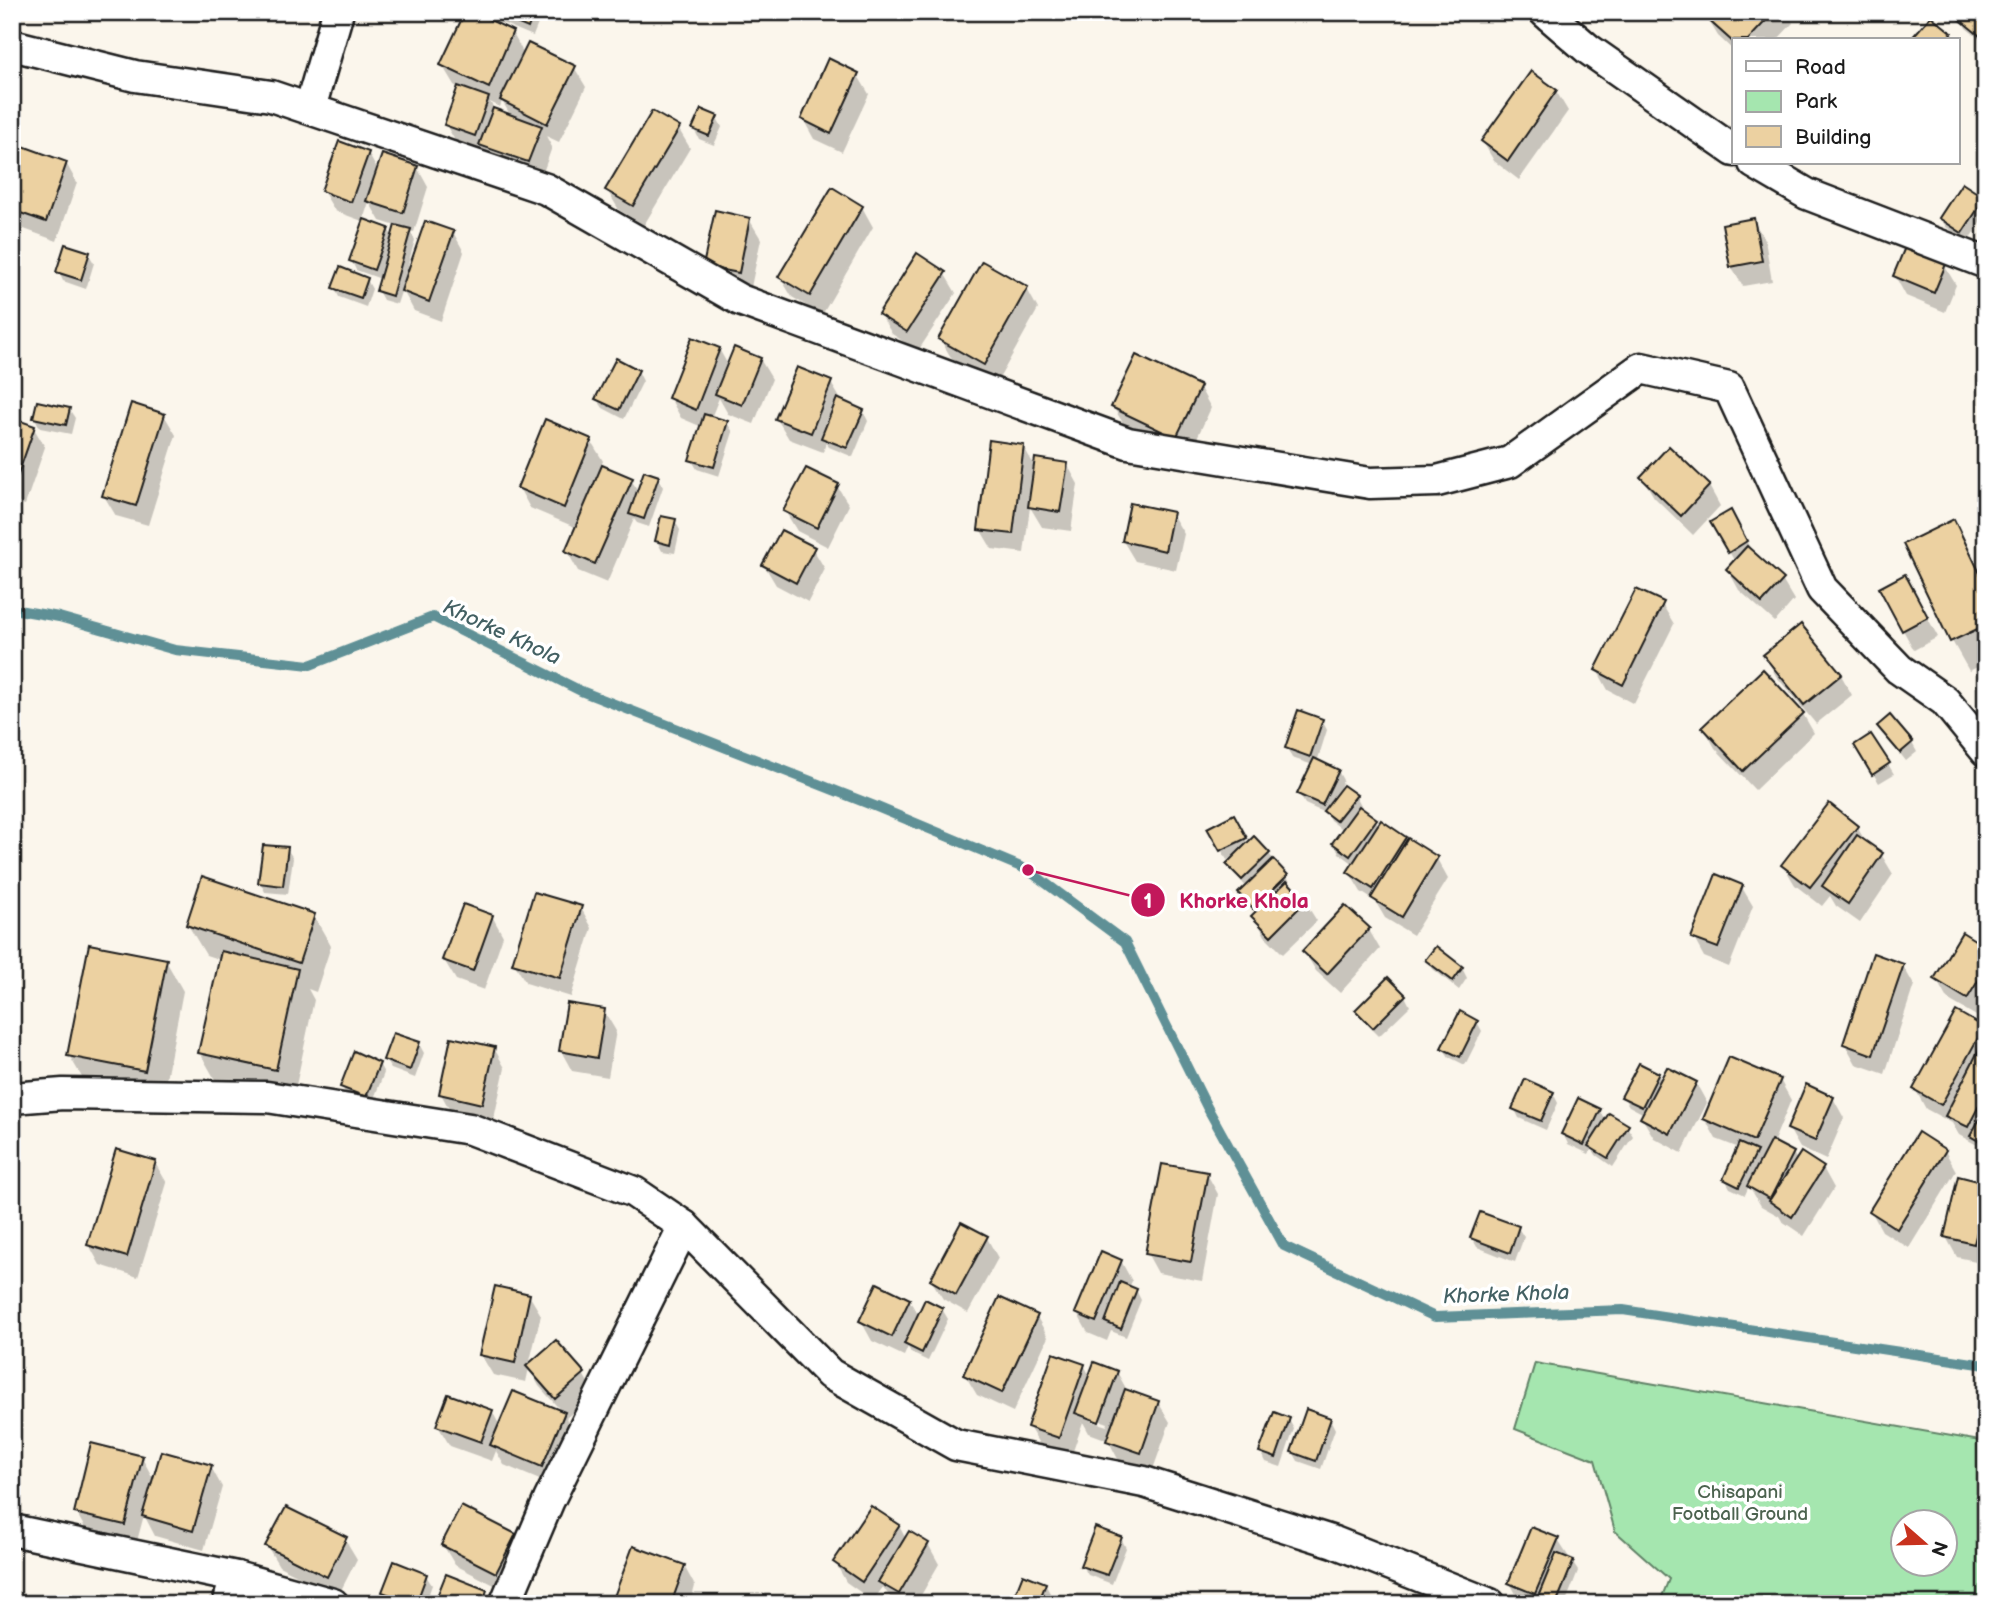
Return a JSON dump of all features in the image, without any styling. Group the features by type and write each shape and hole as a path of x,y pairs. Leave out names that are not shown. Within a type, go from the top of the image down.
{"street":[{"path":"310,108 338,12"},
{"path":"1545,12 1588,49 1732,150"},
{"path":"12,45 135,76 271,96 546,188 740,300 1128,443 1370,483 1437,481 1510,462 1641,368 1729,388 1822,589 1899,669 1945,701 1986,751"},
{"path":"1756,164 1807,194 1986,263"},
{"path":"12,1098 63,1094 267,1097 470,1129 634,1192 684,1226 830,1374 956,1445 1144,1482 1334,1542 1490,1604"},
{"path":"505,1604 549,1500 684,1226"},
{"path":"12,1530 232,1590 333,1604"}],"green space":[{"name":"Chisapani Football Ground","path":"1535,1363 1986,1442 1986,1604 1659,1604 1669,1579 1615,1531 1595,1460 1515,1429"}],"building":[{"path":"465,12 474,12 513,31 489,88 440,65"},
{"path":"491,12 534,12 528,28"},
{"path":"1707,12 1774,12 1750,38 1732,38 1732,41 1704,16"},
{"path":"1964,12 1981,12 1986,16 1986,41 1958,18"},
{"path":"1931,16 1952,33 1948,38 1912,38"},
{"path":"528,43 576,66 547,124 500,100"},
{"path":"828,58 859,73 831,134 801,119"},
{"path":"1531,71 1557,90 1508,161 1481,141"},
{"path":"458,86 489,97 475,136 444,125"},
{"path":"493,108 542,126 528,162 479,145"},
{"path":"701,109 718,116 709,136 692,129"},
{"path":"652,111 680,127 633,206 605,190"},
{"path":"339,141 369,152 351,202 321,191"},
{"path":"20,145 67,162 46,222 12,210 12,168"},
{"path":"382,154 418,166 403,213 366,201"},
{"path":"1962,183 1985,198 1962,233 1939,218"},
{"path":"832,187 863,206 810,296 778,277"},
{"path":"715,210 750,218 739,273 703,266"},
{"path":"1754,218 1762,261 1730,267 1722,224"},
{"path":"364,219 389,228 374,270 349,261"},
{"path":"425,221 454,231 429,302 401,291"},
{"path":"395,225 411,229 392,296 376,291"},
{"path":"65,244 90,252 81,280 56,272"},
{"path":"1905,247 1946,264 1934,293 1893,276"},
{"path":"917,253 946,272 907,332 878,314"},
{"path":"982,261 1028,287 984,365 938,339"},
{"path":"340,267 368,278 361,298 332,288"},
{"path":"692,337 720,348 696,410 668,398"},
{"path":"734,347 761,358 742,405 715,394"},
{"path":"1136,355 1201,386 1176,438 1111,407"},
{"path":"616,358 639,370 619,410 595,399"},
{"path":"797,367 832,381 811,433 775,419"},
{"path":"837,398 864,410 847,448 821,438"},
{"path":"37,401 70,408 66,425 33,418"},
{"path":"131,403 165,414 136,506 102,496"},
{"path":"704,414 728,421 714,467 689,460"},
{"path":"12,418 35,426 14,486 12,485"},
{"path":"545,419 592,439 564,508 517,488"},
{"path":"989,440 1024,445 1013,534 978,530"},
{"path":"1669,446 1710,485 1681,516 1640,477"},
{"path":"1035,458 1068,463 1060,512 1028,507"},
{"path":"602,465 633,478 595,564 565,551"},
{"path":"806,468 839,484 817,528 783,511"},
{"path":"644,471 659,476 644,519 629,514"},
{"path":"1130,503 1173,512 1165,551 1122,541"},
{"path":"1731,510 1747,541 1728,553 1710,522"},
{"path":"661,516 676,519 670,545 655,541"},
{"path":"1954,519 1986,586 1986,625 1950,642 1903,544"},
{"path":"781,530 815,547 796,583 762,565"},
{"path":"1747,546 1784,579 1762,603 1726,569"},
{"path":"1905,574 1928,617 1902,631 1879,588"},
{"path":"1636,589 1664,602 1623,685 1595,670"},
{"path":"1801,624 1842,674 1804,705 1763,655"},
{"path":"1763,669 1804,713 1743,771 1702,727"},
{"path":"1298,710 1323,719 1310,757 1285,748"},
{"path":"1890,715 1913,742 1900,753 1877,726"},
{"path":"1871,734 1890,763 1872,775 1854,745"},
{"path":"1314,758 1339,770 1322,805 1297,794"},
{"path":"1343,785 1357,795 1336,821 1323,811"},
{"path":"1829,803 1858,826 1810,887 1781,865"},
{"path":"1359,806 1377,819 1350,856 1332,843"},
{"path":"1234,814 1247,838 1220,851 1207,828"},
{"path":"1381,820 1406,837 1373,889 1347,872"},
{"path":"1857,835 1883,853 1848,904 1822,886"},
{"path":"1254,836 1270,853 1242,880 1226,864"},
{"path":"1408,838 1438,857 1402,917 1371,898"},
{"path":"263,845 288,847 283,886 258,883"},
{"path":"1273,859 1288,875 1253,909 1238,893"},
{"path":"1716,874 1743,885 1718,948 1691,938"},
{"path":"202,876 315,914 299,963 186,925"},
{"path":"1287,881 1306,901 1271,936 1251,916"},
{"path":"534,892 582,906 560,978 512,964"},
{"path":"463,904 493,915 473,971 442,960"},
{"path":"1345,905 1370,928 1327,974 1302,951"},
{"path":"1962,932 1986,947 1986,968 1967,999 1934,979"},
{"path":"89,944 167,959 145,1071 67,1056"},
{"path":"1436,946 1463,967 1453,981 1425,960"},
{"path":"221,951 298,969 276,1070 198,1053"},
{"path":"1873,953 1904,964 1873,1055 1843,1044"},
{"path":"1388,977 1406,995 1373,1028 1355,1010"},
{"path":"567,1003 605,1009 597,1058 559,1051"},
{"path":"1460,1011 1478,1021 1460,1057 1441,1048"},
{"path":"1956,1011 1984,1027 1941,1105 1913,1089"},
{"path":"393,1033 420,1042 410,1070 383,1060"},
{"path":"1986,1036 1986,1092 1968,1127 1945,1116"},
{"path":"451,1037 495,1047 482,1104 439,1094"},
{"path":"354,1051 380,1063 366,1097 340,1087"},
{"path":"1729,1057 1781,1079 1754,1141 1703,1119"},
{"path":"1639,1063 1659,1073 1642,1107 1621,1097"},
{"path":"1667,1067 1697,1082 1670,1134 1640,1118"},
{"path":"1525,1079 1554,1092 1541,1121 1512,1109"},
{"path":"1806,1084 1834,1097 1815,1141 1787,1129"},
{"path":"1578,1098 1601,1109 1584,1145 1561,1134"},
{"path":"1986,1108 1986,1145 1970,1136"},
{"path":"1609,1113 1629,1125 1608,1158 1588,1146"},
{"path":"1918,1132 1946,1150 1897,1229 1869,1211"},
{"path":"1771,1140 1794,1152 1770,1199 1747,1186"},
{"path":"1739,1143 1757,1151 1739,1187 1723,1179"},
{"path":"116,1149 156,1161 127,1257 87,1245"},
{"path":"1801,1152 1824,1167 1792,1217 1769,1201"},
{"path":"1162,1164 1208,1172 1191,1262 1145,1254"},
{"path":"1958,1176 1986,1183 1986,1194 1974,1244 1944,1237"},
{"path":"1480,1212 1519,1226 1510,1253 1470,1238"},
{"path":"961,1222 988,1236 956,1295 930,1280"},
{"path":"1101,1251 1122,1260 1096,1322 1075,1313"},
{"path":"1120,1282 1137,1289 1121,1329 1105,1322"},
{"path":"877,1283 910,1299 892,1337 859,1321"},
{"path":"495,1286 530,1294 515,1363 479,1355"},
{"path":"999,1297 1038,1315 1002,1393 963,1375"},
{"path":"925,1299 943,1308 922,1353 904,1344"},
{"path":"556,1340 585,1373 555,1399 526,1366"},
{"path":"1053,1353 1085,1364 1059,1438 1027,1427"},
{"path":"1094,1362 1118,1371 1099,1422 1075,1413"},
{"path":"1125,1389 1159,1401 1141,1453 1106,1441"},
{"path":"513,1391 565,1412 542,1467 490,1445"},
{"path":"448,1394 493,1410 481,1442 436,1426"},
{"path":"1306,1409 1331,1418 1316,1461 1291,1452"},
{"path":"1274,1412 1290,1418 1276,1458 1259,1452"},
{"path":"91,1443 143,1456 125,1525 74,1513"},
{"path":"161,1451 212,1465 193,1531 142,1516"},
{"path":"461,1506 516,1534 496,1573 441,1545"},
{"path":"871,1506 900,1525 862,1582 833,1562"},
{"path":"286,1507 347,1537 327,1577 265,1546"},
{"path":"1095,1527 1122,1537 1107,1575 1080,1566"},
{"path":"1531,1527 1559,1538 1535,1594 1508,1583"},
{"path":"909,1531 929,1543 899,1594 878,1582"},
{"path":"633,1546 685,1565 671,1604 612,1602"},
{"path":"1556,1553 1574,1560 1556,1604 1535,1604"},
{"path":"394,1561 427,1574 416,1604 382,1592"},
{"path":"446,1574 487,1590 482,1604 434,1604"},
{"path":"1023,1574 1046,1583 1038,1604 1011,1604"},
{"path":"12,1594 41,1604 12,1604"}],"waterway":[{"name":"Khorke Khola","path":"12,609 59,617 175,650 310,665 433,617 581,691 877,807 1028,870 1125,942 1207,1107 1284,1246 1435,1317 1623,1310 1986,1365"}],"place":[{"name":"Khorke Khola","path":"1028,870"}]}
